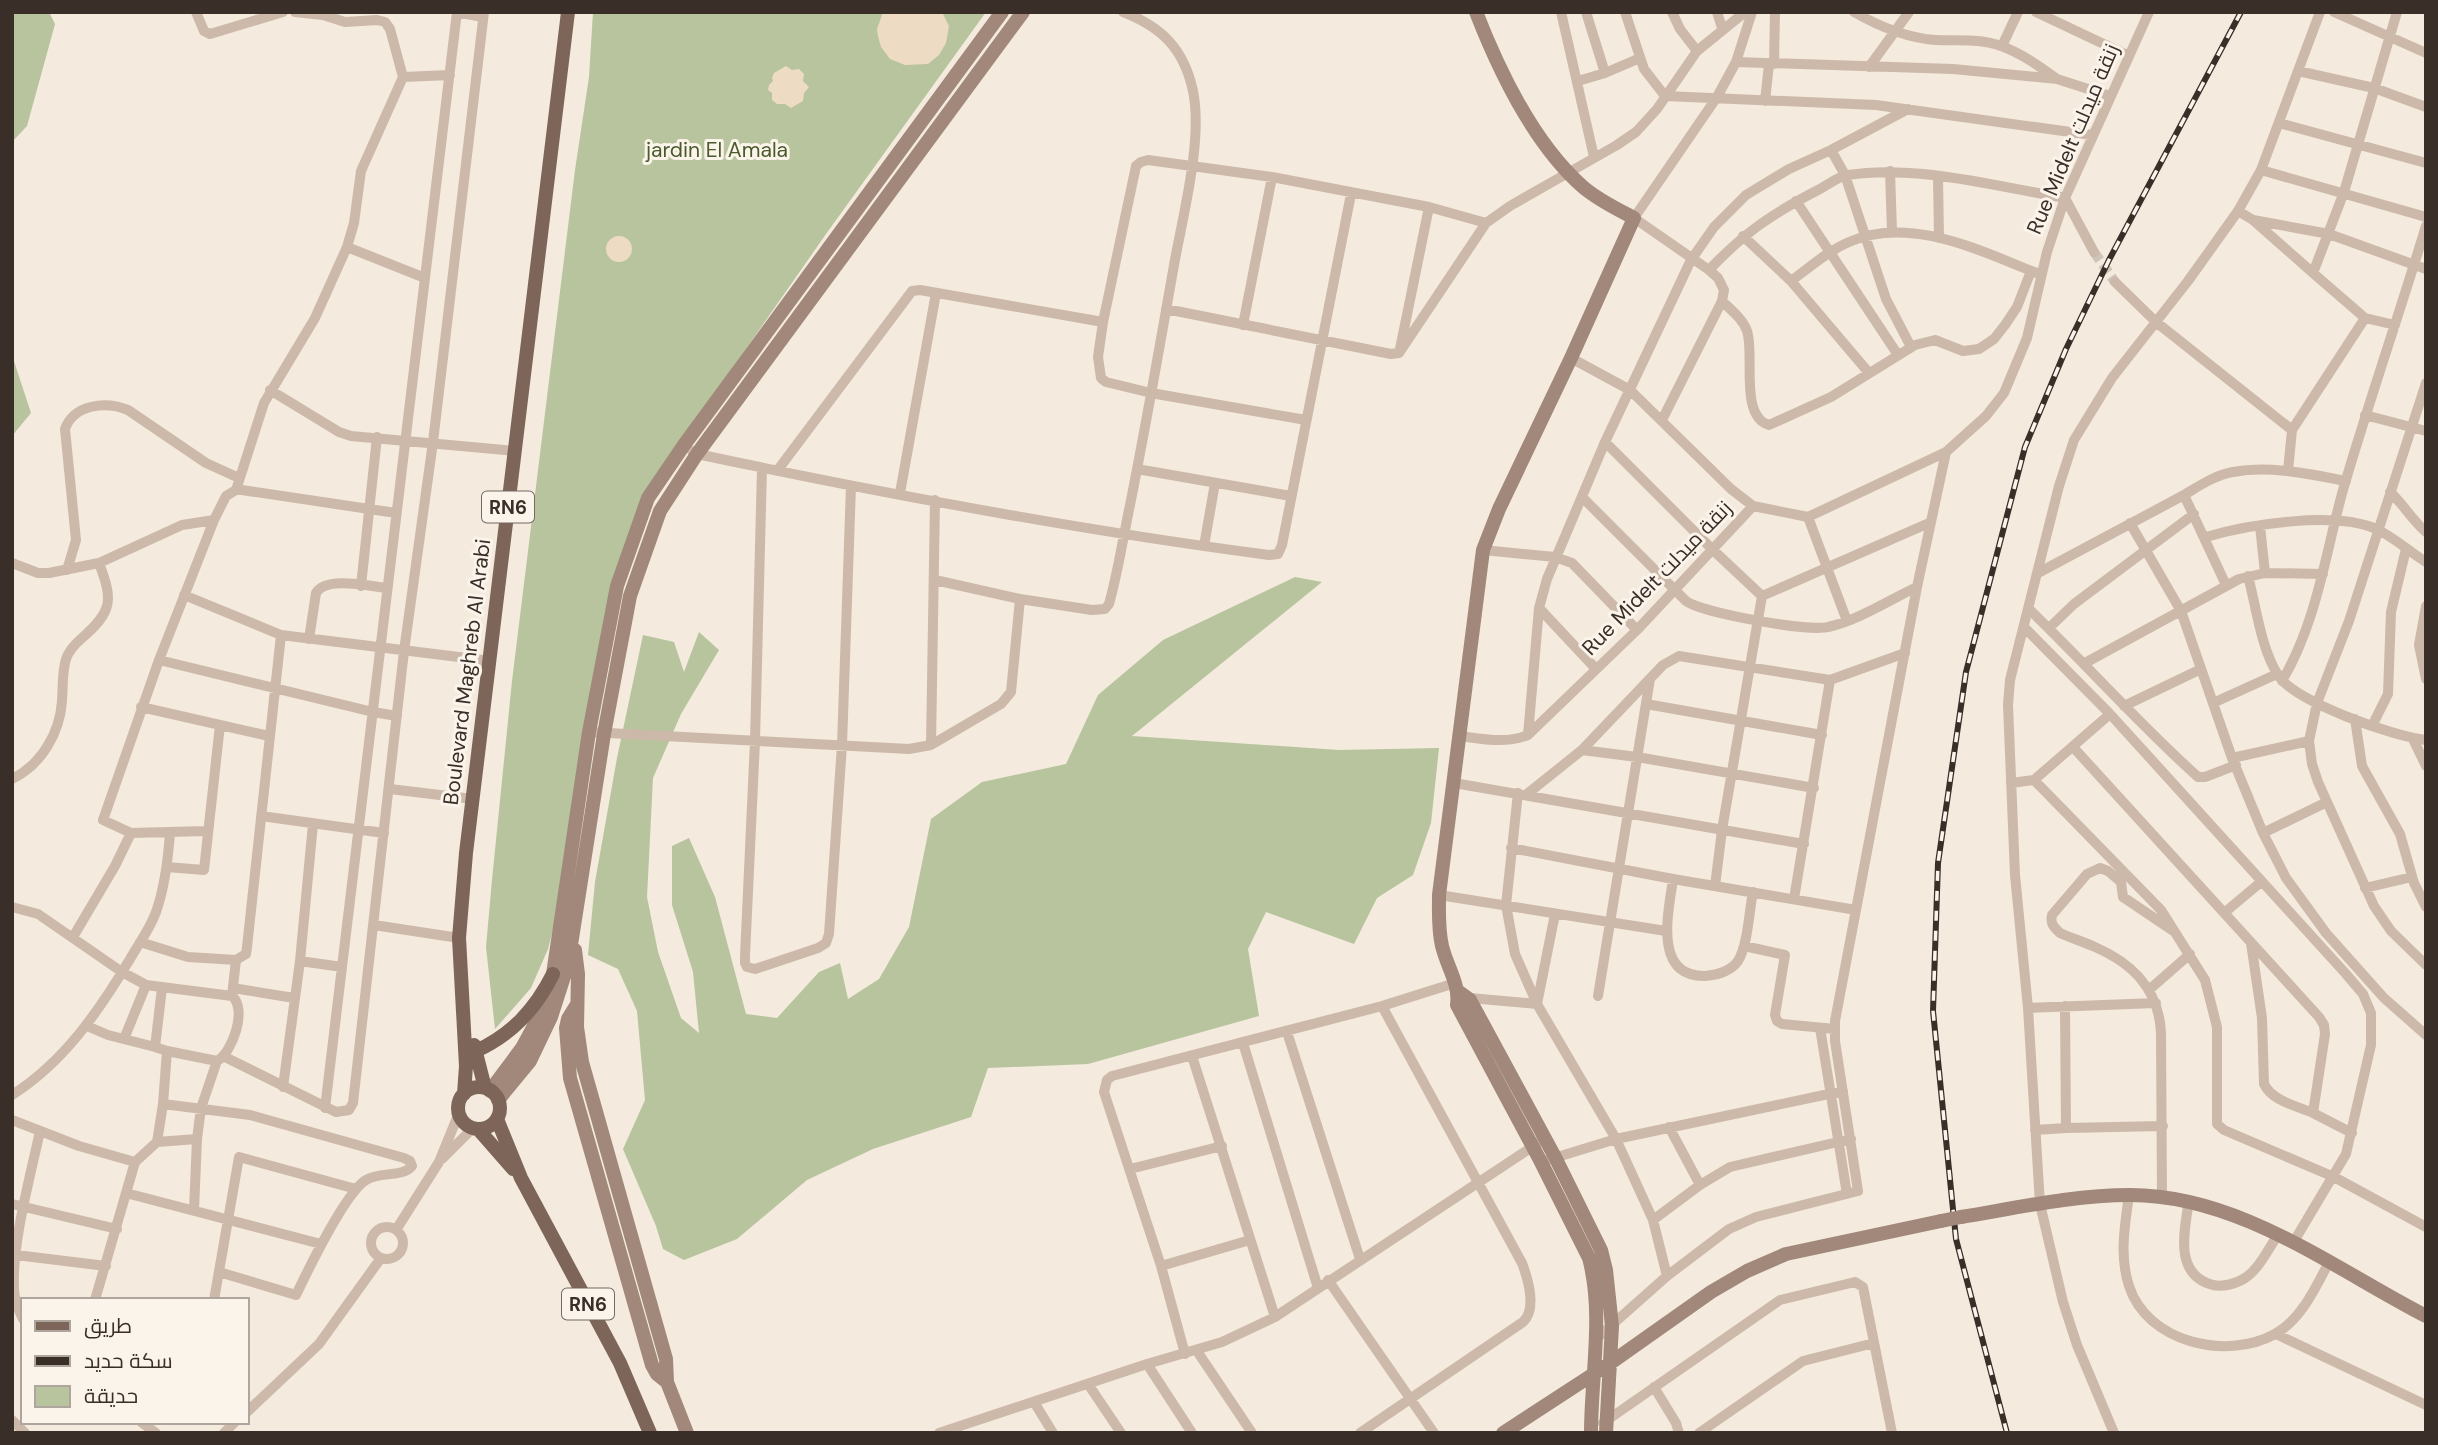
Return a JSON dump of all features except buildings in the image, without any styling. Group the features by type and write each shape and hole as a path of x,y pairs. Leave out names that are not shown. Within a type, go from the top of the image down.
{"main road":[{"name":"Boulevard Maghreb Al Arabi","path":"464,1094 466,1066 459,938 473,799 568,12"},
{"path":"475,1051 514,1028 530,1012 553,974"},
{"name":"Boulevard Maghreb Al Arabi","path":"462,1003 475,1051 491,1093"},
{"path":"464,1094 474,1088 491,1093"},
{"name":"RN6","path":"491,1093 500,1107 497,1119 521,1178 620,1363 650,1433"},
{"name":"RN6","path":"464,1094 459,1102 459,1112 465,1124 475,1129 521,1178"},
{"path":"475,1129 492,1125 497,1119"}],"street":[{"path":"197,12 204,32 210,34 283,12"},
{"path":"295,12 323,15 350,23 370,20 385,22"},
{"path":"236,490 251,438 270,390 315,318 347,247 354,223 361,171 403,77 390,29 376,12"},
{"path":"491,1093 530,1061 551,1017 573,942 610,617 629,548 648,498 684,444 1002,12"},
{"path":"491,1093 541,1013 553,974 596,733 640,564 660,511 697,454 1023,12"},
{"path":"935,580 1092,610 1105,609 1110,604 1166,309 1191,165 1196,117 1192,90 1182,59 1166,36 1153,25 1123,12"},
{"path":"1476,12 1516,97 1553,155 1568,173 1585,189 1634,218 1709,270 1722,284 1722,301 1662,420"},
{"path":"1560,12 1594,156"},
{"path":"1586,12 1605,73"},
{"path":"1625,12 1640,58 1652,81 1665,96 1859,104 2092,135"},
{"path":"1672,12 1680,29 1697,51"},
{"path":"1717,12 1722,28"},
{"path":"1606,1427 1612,1326 1601,1250 1538,1143 1460,995 1442,947 1438,925 1439,895 1483,551 1499,509 1634,218 1717,97 1736,62 1752,12"},
{"path":"1765,101 1772,64 1775,12"},
{"path":"1854,12 1895,33 1933,40 1970,40 2002,46 2029,59 2057,79"},
{"path":"1869,67 1909,12"},
{"path":"2002,46 2018,12"},
{"path":"2036,12 2129,56"},
{"name":"Rue Midelt زنقة ميدلت","path":"1528,735 1637,630 1753,506 1808,517 1946,452 1986,416 2004,393 2027,338 2036,273 2092,135 2149,12"},
{"path":"2114,1433 2077,1345 2063,1301 2040,1204 2028,1007 2015,874 2008,705 2010,680 2062,476 2074,440 2112,378 2238,211 2261,170 2320,12"},
{"path":"2334,12 2426,53"},
{"path":"2313,273 2344,192 2397,12"},
{"path":"87,1026 167,1051 221,1059 325,1108 342,1113 349,1110 353,1103 404,651 433,442 483,14 457,13 325,1108"},
{"path":"1166,309 1322,341 1391,354 1399,353 1486,223 1636,132 1651,117 1697,51 1742,13"},
{"path":"1578,80 1605,73 1640,58"},
{"path":"1736,62 1953,69 2057,79 2110,96"},
{"path":"2298,71 2374,88 2426,107"},
{"path":"403,77 450,75"},
{"path":"946,87 960,98"},
{"path":"1460,736 1499,741 1528,735 1539,608 1555,557 1605,442 1691,260 1714,227 1746,195 1789,169 1908,109"},
{"path":"2279,124 2426,163"},
{"path":"1831,150 1845,175 1886,299 1911,347"},
{"path":"1306,420 1151,393 1106,382 1101,378 1098,357 1103,321 1136,166 1145,160 1272,177 1429,207 1486,223"},
{"path":"2261,170 2426,216"},
{"path":"1709,270 1743,236 1796,201 1845,175 1890,171 2065,198 2094,252"},
{"path":"1890,171 1892,232"},
{"path":"1243,325 1272,177"},
{"path":"1938,177 1939,238"},
{"path":"684,444 697,454 851,486 1124,535 1278,554 1282,545 1351,194"},
{"path":"1796,201 1898,355"},
{"path":"1399,353 1429,207"},
{"path":"2238,211 2253,220 2365,318 2395,325"},
{"path":"2253,220 2329,234 2426,269"},
{"path":"2213,703 2280,678 2300,650 2365,415 2426,226"},
{"path":"1722,301 1746,328 1751,394 1758,417 1765,424 1775,425 1831,397 1911,347 1928,340 1942,341 1969,351 1984,346 2006,325 2036,273 1939,238 1892,232 1864,237 1830,252 1791,281"},
{"path":"1743,236 1791,281 1869,373"},
{"path":"347,247 425,278"},
{"path":"2115,282 2156,322 2292,430"},
{"path":"777,471 912,291 920,290 1103,321"},
{"path":"900,493 936,293"},
{"path":"2288,471 2292,430 2365,318"},
{"path":"1571,358 1630,390 1731,489 1753,506"},
{"path":"2426,383 2349,621 2317,703 2309,741 2312,764 2365,888 2391,931 2426,965"},
{"path":"270,390 339,432 351,436 515,451"},
{"path":"67,570 76,540 65,429 69,420 80,411 105,405 116,405 128,410 206,463 239,478"},
{"path":"2365,415 2426,431"},
{"path":"360,586 377,437"},
{"path":"1605,442 1712,550 1762,596"},
{"path":"1596,1339 1667,1276 1740,1224 1756,1217 1855,1193 1859,1188 1835,1029 1929,523 1946,452"},
{"path":"762,468 755,741 745,956 747,967 755,969 818,948 826,943 829,934 842,746 851,486"},
{"path":"1137,469 1291,496"},
{"path":"2038,573 2217,477 2233,472 2288,471 2346,481"},
{"path":"1204,546 1215,483"},
{"path":"207,831 131,833 103,820 141,707 214,520 226,496 236,490 396,513"},
{"path":"2390,492 2426,532"},
{"path":"2184,495 2206,537 2226,585"},
{"path":"1582,497 1686,601 1697,607 1815,629 1847,621 1917,587"},
{"path":"931,745 935,500"},
{"path":"2049,628 2074,604 2194,514"},
{"path":"1808,517 1847,621"},
{"path":"12,563 38,573 67,570 99,563 181,525 214,520"},
{"path":"2206,537 2237,528 2335,520 2377,530 2426,562"},
{"path":"1762,596 1929,523"},
{"path":"2130,523 2181,611 2234,761 2263,833 2286,878 2326,933 2384,998 2426,1035"},
{"path":"2260,526 2265,573"},
{"path":"2372,726 2388,694 2391,612 2406,549"},
{"path":"1483,551 1555,557 1572,563 1637,630"},
{"path":"12,779 31,766 53,737 59,724 67,655 74,644 95,626 108,602 108,589 99,563"},
{"path":"2085,663 2226,585 2248,576 2265,573 2323,574"},
{"path":"2248,576 2265,642 2280,678 2317,703 2372,726 2413,739 2426,740"},
{"path":"309,639 319,587 330,583 387,588"},
{"path":"184,595 281,635 491,661"},
{"path":"1715,886 1721,830 1762,596"},
{"path":"596,733 909,749 931,745 1001,704 1011,692 1020,598"},
{"path":"2426,606 2418,645 2426,679"},
{"path":"1539,608 1595,669"},
{"path":"2029,609 2085,663 2148,732 2198,777 2203,778 2234,761 2309,741"},
{"path":"2024,627 2110,714 2346,974 2362,994 2371,1013 2371,1045 2346,1154 2293,1243"},
{"path":"140,942 188,957 236,961 246,954 281,635"},
{"path":"1667,1276 1653,1220 1616,1139 1537,1004 1515,954 1506,905 1511,848 1523,793 1582,750 1662,665 1679,656 1830,680 1905,653"},
{"path":"159,660 397,716"},
{"path":"2124,706 2202,669"},
{"path":"1598,996 1650,679"},
{"path":"1794,899 1830,680"},
{"path":"1646,704 1822,734"},
{"path":"141,707 269,736"},
{"path":"2011,783 2034,780 2110,714"},
{"path":"2355,719 2362,766 2400,834 2412,877 2426,908"},
{"path":"167,867 204,870 220,725"},
{"path":"2413,739 2426,766"},
{"path":"2073,747 2324,1025 2325,1034 2313,1112"},
{"path":"1582,750 1814,788"},
{"path":"2034,780 2161,910 2205,980 2213,1002 2217,1027 2217,1124 2224,1130 2333,1177 2426,1227"},
{"path":"1454,783 1804,844"},
{"path":"390,789 473,799"},
{"path":"2263,833 2328,802"},
{"path":"261,816 384,833"},
{"path":"283,1087 300,961 313,824"},
{"path":"73,937 131,833"},
{"path":"12,1095 44,1070 87,1026 122,972 156,913 167,867 170,833"},
{"path":"1511,848 1856,910"},
{"path":"2162,1197 2160,1017 2156,1003 2150,989 2113,956 2060,933 2052,924 2052,915 2087,874 2100,868 2121,882 2123,897 2176,932"},
{"path":"2365,888 2412,877"},
{"path":"1673,879 1666,931 1668,951 1685,971 1699,976 1716,975 1729,970 1738,961 1744,946 1752,892"},
{"path":"2224,913 2261,882"},
{"path":"1439,895 1666,931"},
{"path":"12,907 38,914 122,972 146,985 294,998"},
{"path":"1537,1004 1555,914"},
{"path":"374,925 459,938"},
{"path":"573,942 578,975 576,1006 585,1076 666,1359 667,1382 687,1433"},
{"path":"2251,943 2262,1018 2264,1084 2268,1092 2352,1133"},
{"path":"1744,946 1785,955 1774,1015 1777,1021 1782,1024 1835,1029"},
{"path":"2150,989 2190,954"},
{"path":"194,1210 201,1108 234,1034 240,1008 233,992 236,961"},
{"path":"300,961 342,967"},
{"path":"124,1039 146,985"},
{"path":"155,1047 162,988"},
{"path":"1185,1354 1161,1266 1104,1092 1107,1080 1112,1076 1382,1006 1460,995 1505,1003 1537,1004"},
{"path":"2028,1007 2156,1003"},
{"path":"1360,1433 1528,1318 1530,1293 1527,1276 1382,1006"},
{"path":"2065,1006 2066,1128"},
{"path":"1820,1028 1847,1194"},
{"path":"1287,1032 1360,1259"},
{"path":"1243,1043 1318,1288"},
{"path":"157,1142 167,1051"},
{"path":"1192,1056 1275,1317"},
{"path":"1548,1160 1616,1139 1843,1091"},
{"path":"163,1104 280,1122 410,1161 412,1166 408,1170 376,1175 356,1189 321,1244 296,1295 219,1272"},
{"path":"396,1230 439,1162 459,1112"},
{"path":"12,1120 79,1146 135,1162"},
{"path":"2035,1130 2163,1126"},
{"path":"1669,1127 1700,1185"},
{"path":"439,1162 475,1129"},
{"path":"21,1315 14,1287 16,1255 40,1131"},
{"path":"96,1298 135,1162 157,1142 198,1139"},
{"path":"1653,1220 1700,1185 1730,1167 1851,1139"},
{"path":"939,1433 1147,1364 1197,1351 1244,1333 1275,1317 1538,1143"},
{"path":"1130,1169 1222,1146"},
{"path":"214,1298 239,1157 356,1189"},
{"path":"1548,1160 1593,1272 1596,1339 1591,1432 1606,1427 1654,1387 1780,1300 1855,1282 1863,1287 1892,1433"},
{"path":"126,1193 321,1244"},
{"path":"2129,1195 2123,1238 2124,1267 2130,1288 2141,1308 2170,1334 2195,1342 2225,1346 2252,1343 2276,1334 2294,1318 2310,1297 2329,1262"},
{"path":"1503,1433 1522,1427 1711,1292 1774,1258 1941,1221 2040,1204 2129,1195 2189,1202 2278,1235 2426,1316"},
{"path":"2189,1202 2184,1231 2186,1258 2193,1275 2203,1281 2217,1286 2244,1279 2278,1235"},
{"path":"12,1204 117,1229"},
{"path":"381,1228 396,1230 403,1239 401,1251 393,1258 381,1258 376,1255 372,1246 373,1236 381,1228"},
{"path":"1161,1266 1250,1241"},
{"path":"16,1255 106,1266"},
{"path":"248,1411 319,1344 381,1258"},
{"path":"1328,1280 1434,1433"},
{"path":"2276,1334 2426,1405"},
{"path":"1699,1433 1803,1361 1874,1343"},
{"path":"1197,1351 1252,1433"},
{"path":"1147,1364 1192,1433"},
{"path":"1088,1384 1121,1433"},
{"path":"1654,1387 1676,1423 1679,1433"},
{"path":"1034,1402 1053,1433"},
{"path":"12,1420 25,1433"}],"green space":[{"path":"12,12 49,12 55,24 27,126 12,142"},
{"name":"jardin El Amala","path":"593,12 986,12 826,234 674,452 615,579 562,894 548,949 531,988 495,1029 486,947 492,880 512,681 575,170 589,77"},
{"path":"12,355 31,413 12,436"},
{"path":"1295,577 1322,582 1132,736 1339,750 1439,748 1431,823 1413,875 1377,898 1354,944 1266,912 1248,949 1259,1016 1088,1064 988,1068 971,1117 873,1149 807,1180 737,1239 684,1260 663,1249 623,1149 645,1100 637,1011 618,969 588,955 595,882 643,635 674,642 684,672 699,632 719,650 681,714 653,778 647,897 658,952 681,1018 699,1033 693,972 672,905 672,846 689,838 715,897 746,1014 777,1018 819,972 840,963 848,999 879,979 909,927 931,819 982,782 1066,764 1098,695 1163,640"}],"shaded area":[{"path":"883,12 942,12 949,26 946,43 939,55 928,64 905,65 890,59 881,47 878,36 877,29"},
{"path":"786,66 792,70 799,69 804,74 803,81 809,87 804,93 803,101 791,108 785,104 777,104 768,90 774,73"},
{"path":"619,236 628,240 632,249 628,258 619,262 610,258 606,249 610,240"}],"tunnel":[{"path":"2094,252 2115,282"}],"railway":[{"path":"2007,1433 1956,1239 1933,1011 1938,863 1966,672 2025,447 2066,349 2109,260 2241,12"}]}
